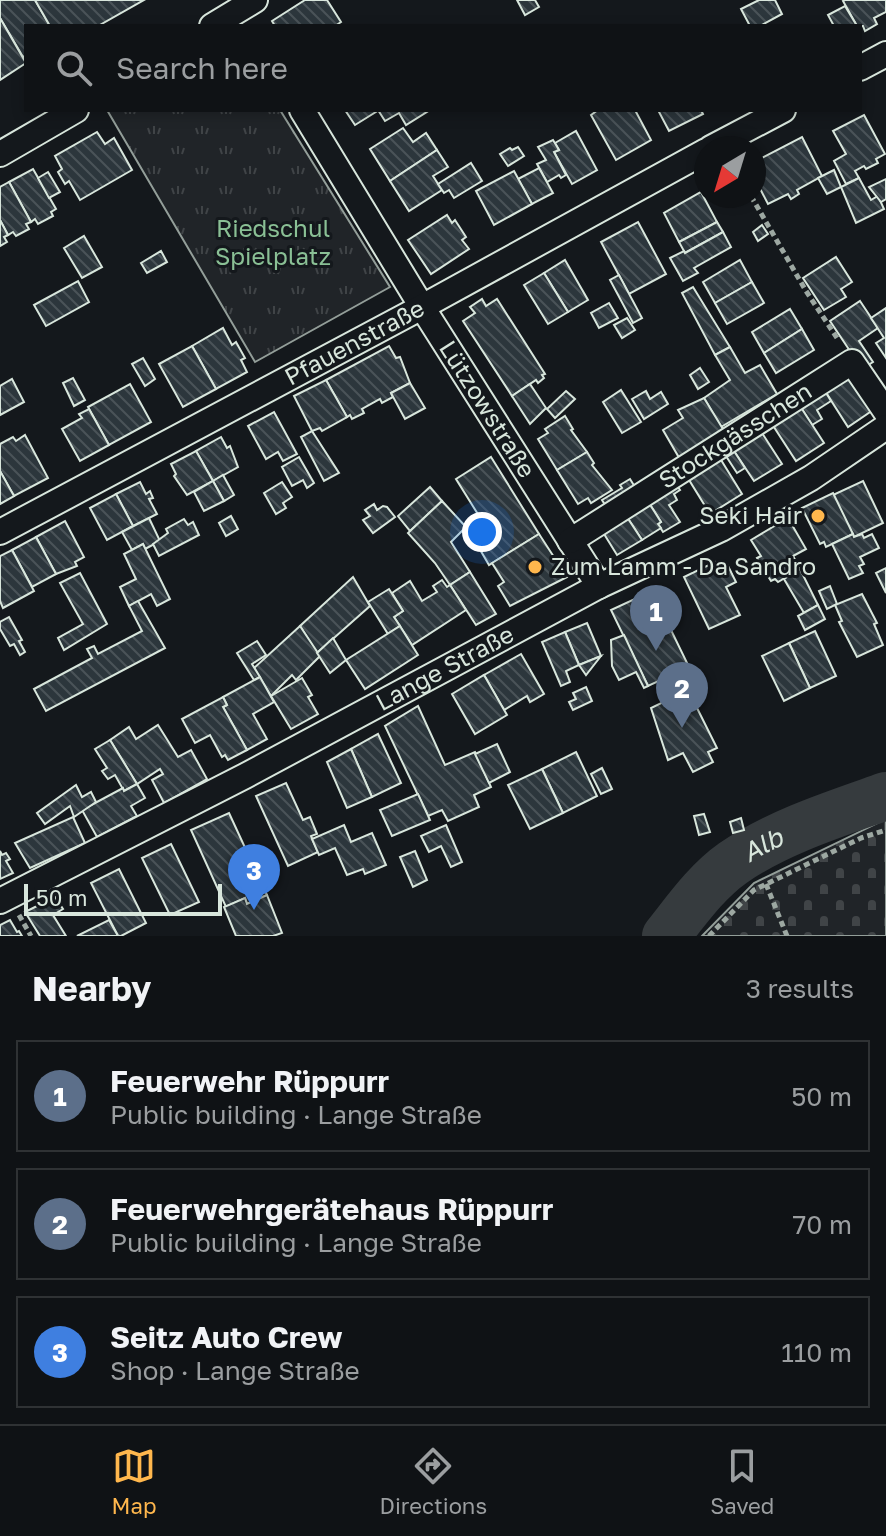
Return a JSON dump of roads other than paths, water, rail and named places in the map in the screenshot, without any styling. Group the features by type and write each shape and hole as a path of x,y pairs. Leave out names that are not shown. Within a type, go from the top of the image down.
{"street":[{"path":"217,24 248,12"},
{"path":"862,67 886,54"},
{"path":"0,154 73,112"},
{"name":"Lützowstraße","path":"303,112 422,307 599,586"},
{"path":"734,136 779,112"},
{"name":"Pfauenstraße","path":"0,532 694,158"},
{"name":"Stockgässchen","path":"570,541 852,362 886,412"},
{"name":"Lange Straße","path":"0,901 245,776 599,586 721,529 811,478 886,427"}],"waterway":[{"name":"Alb","path":"666,936 705,888 750,852 788,833 886,796"}],"place":[{"name":"Seki Hair","path":"818,516"},
{"name":"Zum Lamm - Da Sandro","path":"535,567"},
{"name":"Feuerwehr Rüppurr","path":"656,651"},
{"name":"Feuerwehrgerätehaus Rüppurr","path":"682,728"},
{"name":"Seitz Auto Crew","path":"254,910"}],"park label":[{"name":"Riedschul Spielplatz","path":"273,243"}]}
